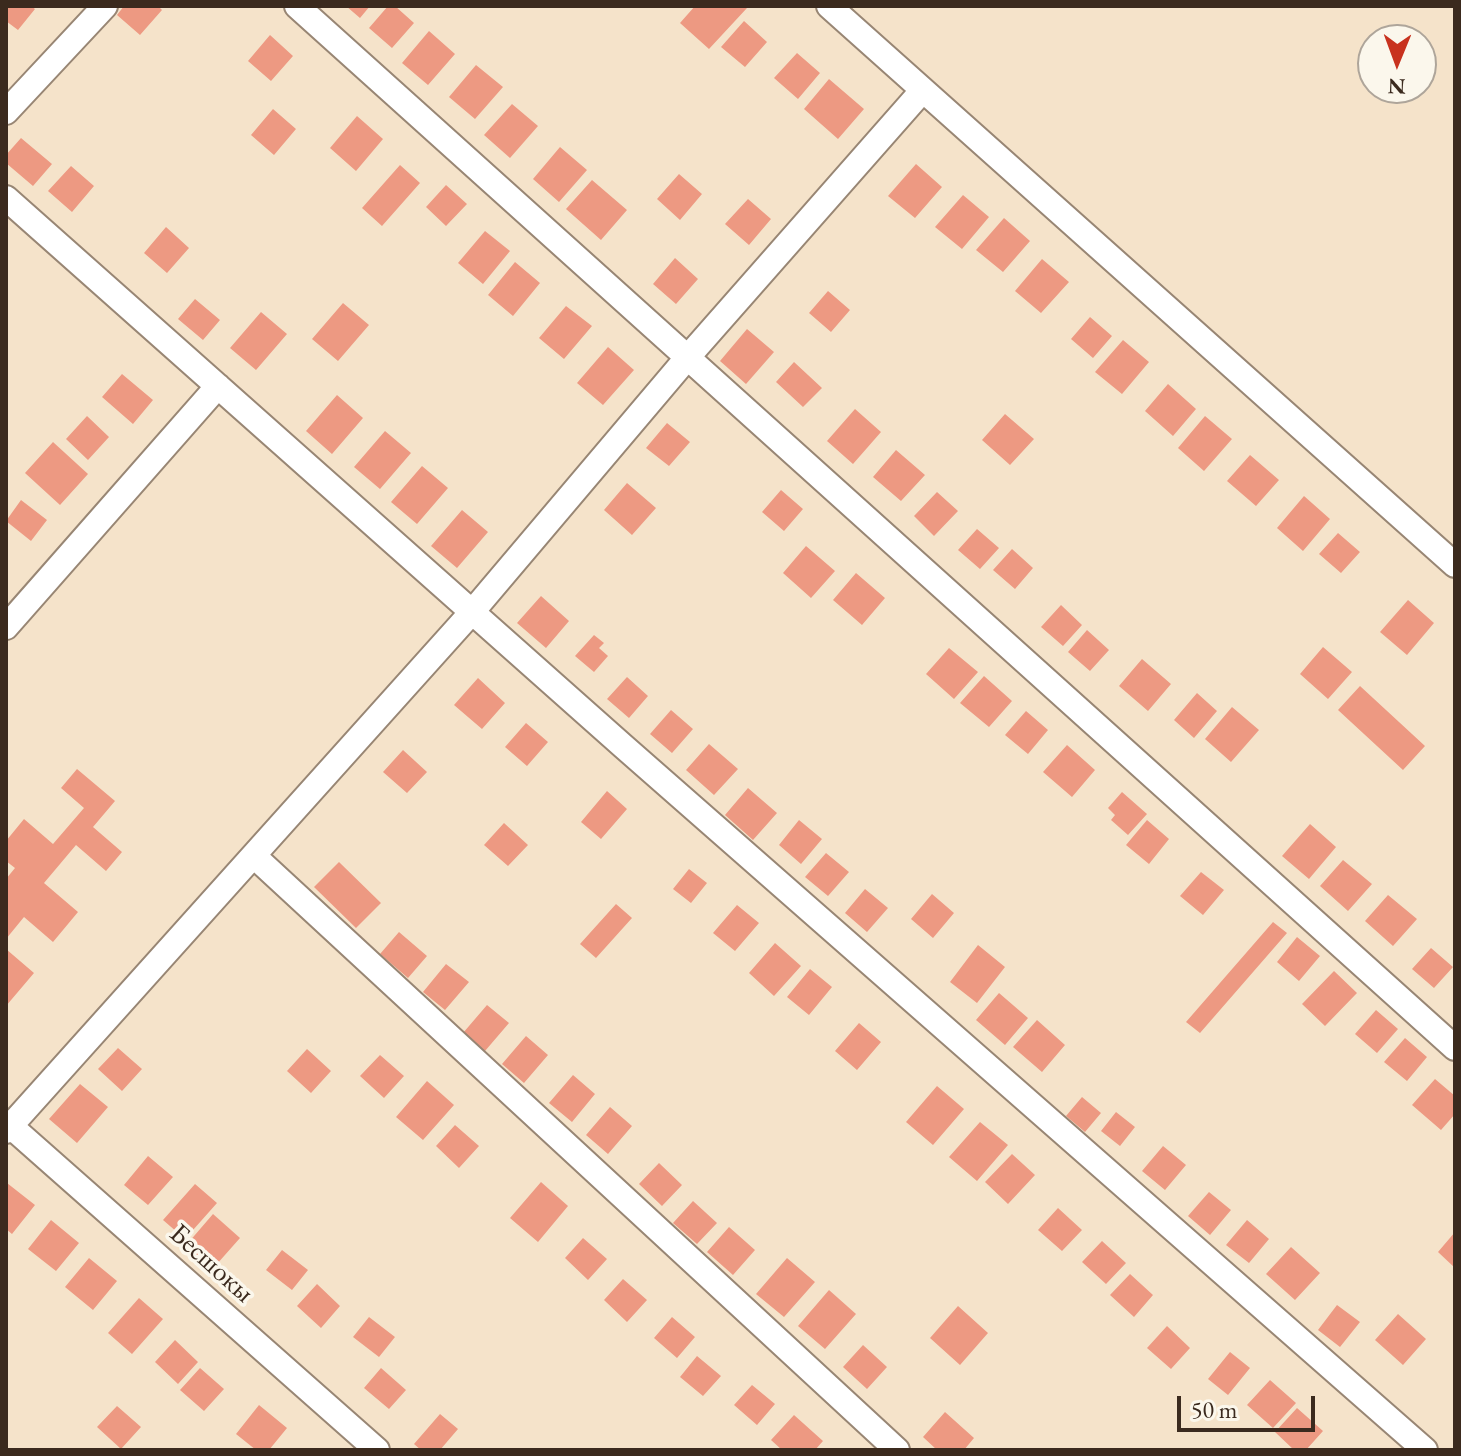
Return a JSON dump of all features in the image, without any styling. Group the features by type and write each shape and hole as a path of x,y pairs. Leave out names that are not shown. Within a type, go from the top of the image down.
{"street":[{"path":"6,112 105,6"},
{"path":"297,6 1455,1048"},
{"path":"829,6 1455,565"},
{"path":"8,1126 472,612 687,358 922,91"},
{"path":"6,198 1425,1450"},
{"path":"6,627 218,386"},
{"path":"254,856 897,1450"},
{"name":"Бесшокы","path":"8,1126 377,1450"}],"building":[{"path":"6,6 31,6 35,9 18,30 6,21"},
{"path":"124,6 158,6 162,10 140,35 117,15"},
{"path":"346,6 370,6 360,18"},
{"path":"388,6 395,6 414,23 392,48 369,28"},
{"path":"695,6 747,8 709,49 680,23"},
{"path":"744,21 767,42 745,67 721,47"},
{"path":"429,31 455,54 428,85 402,63"},
{"path":"270,35 293,56 271,81 248,61"},
{"path":"797,53 820,73 798,99 774,78"},
{"path":"476,65 503,87 475,119 449,97"},
{"path":"829,79 864,109 838,139 804,109"},
{"path":"512,104 538,126 510,158 484,135"},
{"path":"273,109 296,129 274,155 251,135"},
{"path":"357,116 383,139 356,171 330,148"},
{"path":"21,138 52,164 33,186 6,163 6,155"},
{"path":"560,147 587,170 559,202 533,179"},
{"path":"916,164 942,187 915,218 888,196"},
{"path":"400,165 420,183 382,226 362,208"},
{"path":"71,166 94,186 72,212 48,191"},
{"path":"679,174 702,194 680,220 657,199"},
{"path":"592,180 627,210 601,240 566,209"},
{"path":"446,185 467,204 446,226 426,207"},
{"path":"963,195 989,217 962,249 935,227"},
{"path":"748,199 771,219 749,245 725,224"},
{"path":"1004,218 1030,241 1003,272 976,250"},
{"path":"166,227 189,248 167,273 144,253"},
{"path":"485,231 510,251 483,284 458,263"},
{"path":"675,258 698,279 676,304 653,284"},
{"path":"1042,259 1069,282 1041,313 1015,291"},
{"path":"515,262 540,283 513,316 488,295"},
{"path":"828,291 850,310 831,332 809,313"},
{"path":"195,299 220,320 203,340 178,319"},
{"path":"343,303 369,325 338,361 312,339"},
{"path":"566,306 592,326 564,359 539,338"},
{"path":"261,312 287,334 256,370 230,348"},
{"path":"1090,317 1112,336 1093,358 1071,339"},
{"path":"747,329 774,352 746,384 720,361"},
{"path":"1123,340 1149,362 1122,394 1095,372"},
{"path":"608,347 634,370 603,405 577,383"},
{"path":"794,362 822,388 803,407 776,382"},
{"path":"122,374 153,400 133,424 102,397"},
{"path":"1168,384 1196,409 1173,436 1145,411"},
{"path":"337,395 363,418 332,454 306,431"},
{"path":"855,409 881,432 853,464 827,441"},
{"path":"1005,414 1034,439 1010,465 982,440"},
{"path":"87,416 109,437 88,460 66,439"},
{"path":"1205,416 1232,439 1204,471 1178,448"},
{"path":"667,423 690,442 669,466 646,448"},
{"path":"385,431 411,453 380,489 354,467"},
{"path":"53,442 88,474 60,505 25,473"},
{"path":"896,450 925,475 901,501 873,477"},
{"path":"1250,455 1279,480 1256,506 1227,481"},
{"path":"422,466 448,488 417,524 391,502"},
{"path":"627,483 656,508 632,535 604,510"},
{"path":"781,490 803,509 784,531 762,512"},
{"path":"937,492 958,511 934,536 914,516"},
{"path":"1304,496 1330,519 1303,551 1277,528"},
{"path":"21,500 47,520 31,541 6,521"},
{"path":"462,510 488,532 457,568 431,546"},
{"path":"977,529 999,548 980,569 958,550"},
{"path":"1338,533 1360,552 1341,573 1319,554"},
{"path":"806,546 835,571 811,598 783,573"},
{"path":"1012,549 1033,568 1015,589 993,570"},
{"path":"856,573 885,598 862,625 833,600"},
{"path":"541,596 569,621 546,648 517,623"},
{"path":"1408,600 1434,623 1407,655 1380,632"},
{"path":"1061,605 1082,625 1063,646 1041,627"},
{"path":"1087,630 1109,650 1090,671 1068,652"},
{"path":"594,635 604,643 599,648 608,656 594,672 575,656"},
{"path":"1323,647 1352,672 1328,699 1300,674"},
{"path":"949,648 978,672 954,699 926,674"},
{"path":"1142,659 1171,684 1148,711 1119,686"},
{"path":"984,676 1012,701 989,727 960,703"},
{"path":"627,677 648,696 629,718 607,699"},
{"path":"478,678 505,703 482,729 454,705"},
{"path":"1360,686 1425,746 1403,770 1338,710"},
{"path":"1197,693 1217,711 1194,738 1174,720"},
{"path":"1232,707 1259,730 1231,762 1205,739"},
{"path":"671,710 693,729 672,753 650,734"},
{"path":"1026,711 1048,730 1028,754 1005,735"},
{"path":"526,723 548,742 527,766 505,747"},
{"path":"709,744 738,769 714,795 686,770"},
{"path":"1067,745 1095,770 1072,797 1043,772"},
{"path":"403,750 427,772 407,793 383,772"},
{"path":"77,769 115,801 93,827 122,852 106,871 76,845 44,883 78,912 53,942 24,917 6,939 6,879 15,868 6,861 6,841 24,819 53,844 84,808 61,788"},
{"path":"748,788 777,813 753,840 725,815"},
{"path":"607,791 627,809 601,839 581,822"},
{"path":"1122,792 1147,814 1128,835 1111,820 1115,815 1108,808"},
{"path":"799,820 822,839 801,864 779,845"},
{"path":"1147,820 1169,839 1149,864 1126,845"},
{"path":"504,823 528,845 508,866 484,845"},
{"path":"1310,824 1336,847 1309,879 1282,856"},
{"path":"826,853 849,872 828,896 805,877"},
{"path":"1343,860 1372,884 1348,911 1320,886"},
{"path":"339,862 381,903 356,928 314,887"},
{"path":"689,869 707,883 691,903 673,889"},
{"path":"1201,872 1224,890 1203,915 1180,896"},
{"path":"865,889 888,908 867,932 845,913"},
{"path":"932,894 954,913 933,938 911,919"},
{"path":"1388,895 1417,919 1393,946 1365,921"},
{"path":"616,904 632,918 596,958 580,944"},
{"path":"737,905 759,923 735,951 713,933"},
{"path":"1273,922 1287,933 1200,1033 1186,1022"},
{"path":"399,932 427,956 408,978 380,954"},
{"path":"1297,937 1320,956 1299,981 1277,962"},
{"path":"775,943 801,966 774,996 749,973"},
{"path":"978,945 1005,967 977,1003 950,982"},
{"path":"1431,948 1453,967 1434,988 1412,969"},
{"path":"6,949 34,973 6,1006"},
{"path":"446,964 469,982 445,1010 423,992"},
{"path":"810,969 832,987 809,1015 787,997"},
{"path":"1334,971 1357,993 1325,1026 1302,1004"},
{"path":"999,993 1028,1018 1005,1045 976,1020"},
{"path":"487,1005 509,1023 485,1051 463,1033"},
{"path":"1376,1010 1398,1029 1377,1053 1355,1034"},
{"path":"1037,1020 1065,1045 1042,1072 1013,1047"},
{"path":"859,1023 881,1042 857,1070 835,1051"},
{"path":"526,1036 548,1055 524,1083 502,1064"},
{"path":"1405,1038 1427,1057 1407,1081 1384,1062"},
{"path":"118,1048 142,1069 122,1091 98,1069"},
{"path":"307,1049 331,1071 311,1093 287,1071"},
{"path":"380,1055 404,1076 384,1098 360,1076"},
{"path":"573,1075 595,1094 572,1122 549,1103"},
{"path":"1435,1079 1455,1096 1455,1114 1441,1130 1412,1105"},
{"path":"427,1081 454,1105 423,1140 396,1117"},
{"path":"80,1084 108,1107 77,1143 49,1119"},
{"path":"937,1086 964,1109 933,1145 906,1122"},
{"path":"1082,1097 1101,1113 1085,1132 1066,1116"},
{"path":"610,1107 632,1126 608,1154 586,1135"},
{"path":"1116,1112 1135,1127 1120,1146 1101,1131"},
{"path":"980,1122 1008,1145 977,1181 949,1157"},
{"path":"455,1125 479,1146 459,1168 436,1146"},
{"path":"1163,1146 1186,1165 1165,1190 1142,1171"},
{"path":"1012,1154 1035,1175 1008,1204 985,1182"},
{"path":"148,1156 173,1177 148,1205 124,1185"},
{"path":"659,1163 682,1185 662,1206 639,1184"},
{"path":"541,1182 568,1206 538,1242 510,1218"},
{"path":"7,1183 35,1205 12,1234 6,1229"},
{"path":"195,1184 217,1203 185,1239 163,1220"},
{"path":"1209,1192 1231,1210 1210,1235 1188,1216"},
{"path":"693,1201 717,1223 697,1244 673,1223"},
{"path":"1058,1208 1082,1230 1062,1251 1038,1230"},
{"path":"213,1214 240,1238 209,1273 182,1250"},
{"path":"51,1220 79,1243 56,1271 28,1249"},
{"path":"1247,1220 1269,1239 1249,1263 1226,1245"},
{"path":"729,1227 755,1250 733,1275 707,1252"},
{"path":"1455,1232 1455,1268 1438,1252"},
{"path":"583,1238 607,1259 588,1280 565,1258"},
{"path":"1102,1241 1126,1263 1106,1284 1082,1262"},
{"path":"1291,1247 1320,1273 1295,1300 1266,1274"},
{"path":"282,1250 308,1270 292,1290 266,1270"},
{"path":"89,1258 117,1281 93,1310 65,1287"},
{"path":"787,1258 815,1282 784,1317 756,1294"},
{"path":"1130,1274 1153,1295 1134,1317 1110,1295"},
{"path":"623,1279 647,1300 627,1322 604,1300"},
{"path":"317,1284 340,1306 321,1328 297,1306"},
{"path":"829,1290 856,1314 825,1349 798,1326"},
{"path":"139,1298 163,1319 132,1354 108,1333"},
{"path":"1337,1305 1360,1322 1340,1347 1318,1330"},
{"path":"958,1306 988,1333 960,1365 930,1338"},
{"path":"1398,1314 1426,1339 1403,1365 1375,1340"},
{"path":"369,1317 395,1337 379,1357 353,1337"},
{"path":"672,1317 695,1337 677,1358 654,1338"},
{"path":"1167,1326 1190,1348 1171,1369 1147,1348"},
{"path":"175,1340 198,1362 178,1384 155,1362"},
{"path":"863,1345 887,1367 867,1389 843,1367"},
{"path":"1230,1352 1250,1368 1228,1395 1208,1379"},
{"path":"697,1356 721,1376 703,1396 680,1377"},
{"path":"200,1368 224,1389 204,1411 180,1390"},
{"path":"381,1368 406,1390 389,1409 364,1388"},
{"path":"1270,1380 1296,1403 1273,1428 1247,1405"},
{"path":"752,1385 775,1404 757,1425 734,1405"},
{"path":"259,1405 287,1428 269,1450 256,1450 236,1434"},
{"path":"117,1406 141,1427 121,1449 97,1427"},
{"path":"1297,1408 1323,1431 1306,1450 1294,1450 1275,1432"},
{"path":"945,1412 974,1438 964,1450 937,1450 923,1437"},
{"path":"440,1414 458,1429 440,1450 421,1450 414,1444"},
{"path":"794,1415 823,1441 815,1450 782,1450 771,1440"}]}
